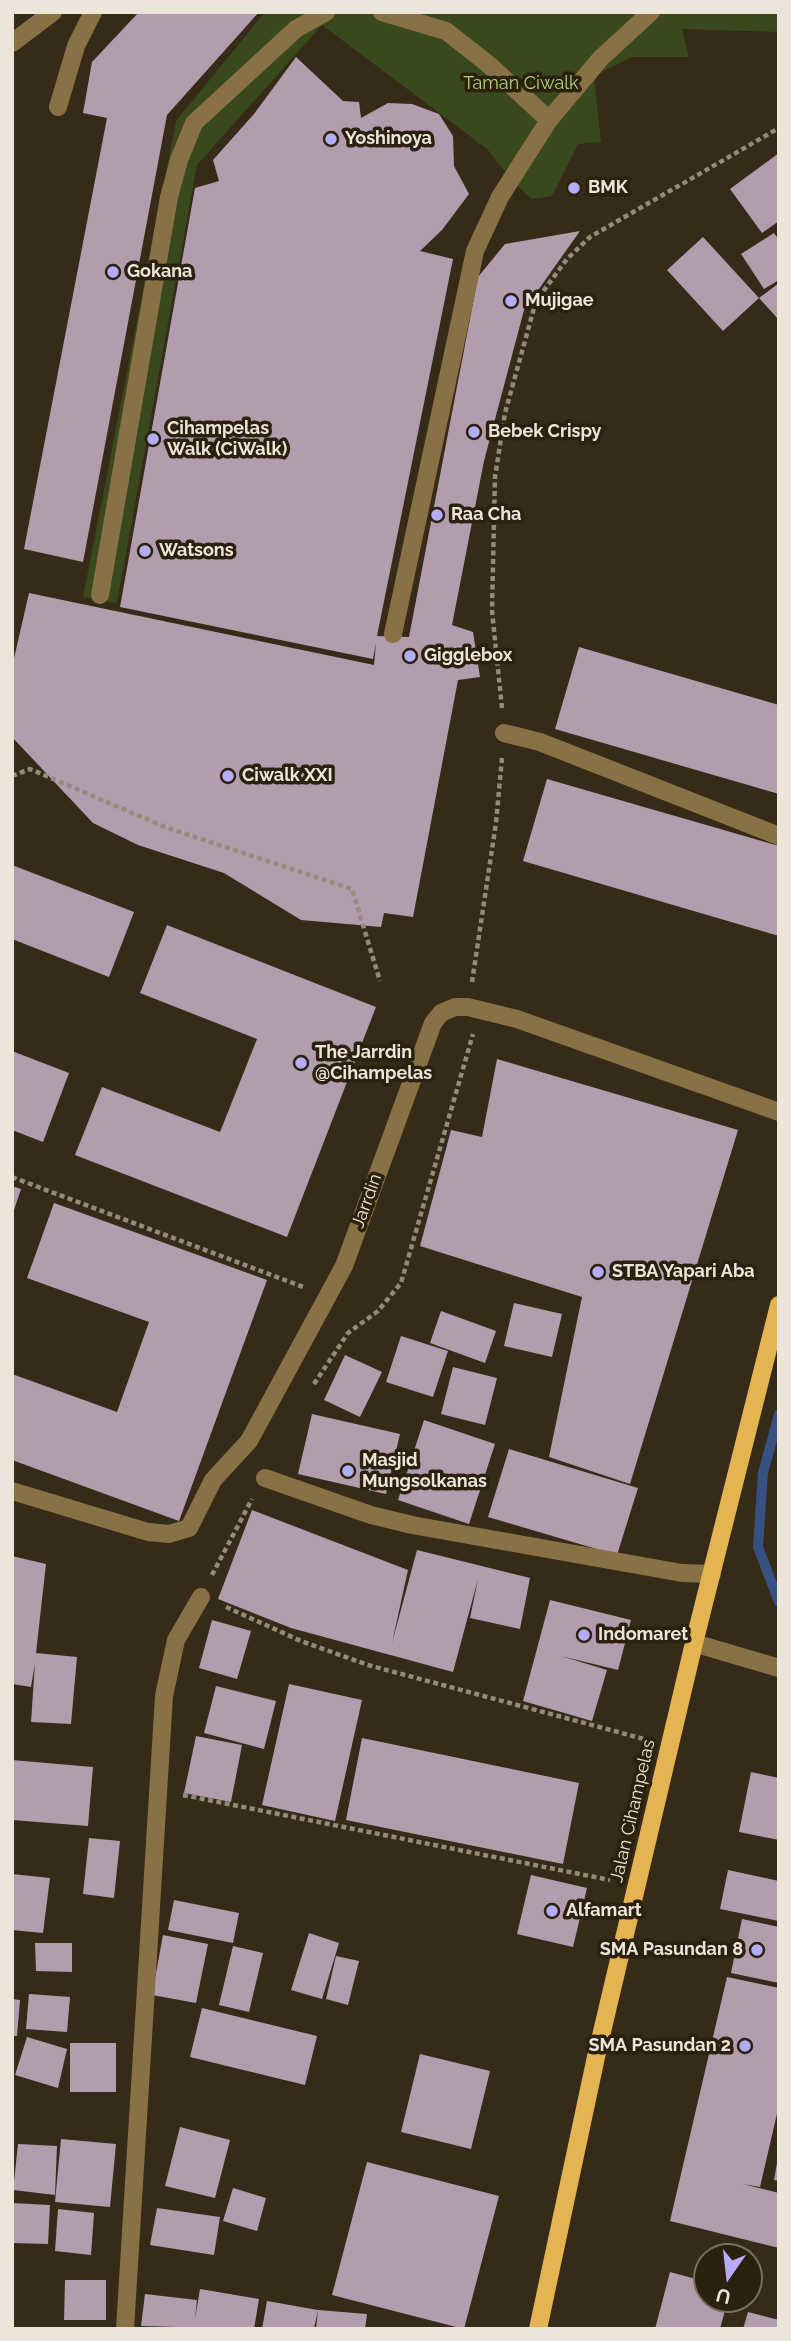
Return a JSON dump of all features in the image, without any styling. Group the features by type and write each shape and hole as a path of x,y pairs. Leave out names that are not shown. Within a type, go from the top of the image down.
{"main road":[{"name":"Jalan Cihampelas","path":"538,2329 596,2057 694,1643 779,1305"}],"street":[{"path":"12,43 53,12"},
{"path":"58,107 76,46 93,12"},
{"path":"100,595 169,197 179,160 194,124 296,29 326,12"},
{"path":"382,12 446,31 488,64 549,120"},
{"path":"393,634 475,251 500,197 549,120 601,58 651,12"},
{"path":"504,733 540,742 779,836"},
{"name":"Jarrdin","path":"12,1491 148,1532 169,1534 189,1528 213,1480 249,1441 344,1266 433,1023 441,1013 455,1007 475,1009"},
{"path":"475,1009 517,1019 779,1112"},
{"path":"265,1478 371,1515 412,1525 682,1573 712,1574"},
{"path":"125,2329 164,1696 176,1640 201,1597"},
{"path":"694,1643 779,1668"}],"path":[{"path":"309,1394 348,1333 378,1311 401,1283 460,1075 475,1009 504,733 492,611 495,477 505,413 536,301 567,259 590,237 779,128"},
{"path":"12,776 30,769 165,827 352,889 380,981"},
{"path":"12,1177 282,1277 315,1292"},
{"path":"265,1478 201,1597 301,1641 368,1665 670,1744"},
{"path":"158,1790 637,1884"}],"green space":[{"name":"Taman Ciwalk","path":"265,12 779,12 779,32 682,29 689,57 632,57 594,76 601,142 578,144 552,196 532,199 516,185 487,149 322,25 197,165 117,603 83,597 176,121"}],"building":[{"path":"139,12 259,12 167,115 83,562 24,549 107,118 83,113 92,62"},
{"path":"296,57 343,101 359,102 361,118 388,103 412,104 439,114 453,136 454,166 469,194 442,230 420,251 453,259 377,636 409,637 478,277 505,244 580,231 524,310 484,461 452,625 473,632 480,677 458,680 413,917 384,913 381,927 301,920 224,873 138,845 93,823 12,737 12,667 29,593 374,665 376,643 373,659 120,607 195,188 219,181 213,160 254,114"},
{"path":"779,153 779,221 762,233 730,189"},
{"path":"774,233 779,240 779,280 764,289 741,254"},
{"path":"703,237 759,298 723,331 667,270"},
{"path":"779,283 779,320 759,298"},
{"path":"579,647 779,705 779,794 555,729"},
{"path":"547,779 779,846 779,936 523,861"},
{"path":"12,865 134,912 109,977 12,939"},
{"name":"The Jarrdin @Cihampelas","path":"167,925 376,1007 287,1237 75,1155 102,1087 220,1132 257,1039 140,993"},
{"path":"12,1051 69,1073 43,1142 12,1130"},
{"name":"STBA Yapari Aba","path":"497,1059 738,1130 630,1484 549,1457 582,1297 420,1246 451,1130 482,1137"},
{"path":"12,1186 21,1189 13,1213 12,1213"},
{"path":"54,1203 267,1280 179,1521 12,1460 12,1374 117,1412 149,1322 27,1278"},
{"path":"514,1303 562,1314 552,1357 504,1346"},
{"path":"441,1311 496,1331 485,1363 430,1343"},
{"path":"401,1336 448,1351 433,1397 386,1382"},
{"path":"345,1355 382,1372 360,1417 324,1400"},
{"path":"453,1367 497,1378 485,1425 441,1414"},
{"path":"312,1414 400,1434 386,1494 298,1474"},
{"path":"424,1420 495,1444 469,1524 398,1500"},
{"path":"509,1449 638,1488 617,1555 488,1517"},
{"path":"252,1510 408,1570 392,1643 417,1550 530,1578 520,1629 470,1618 478,1579 453,1672 291,1628 218,1599"},
{"path":"12,1556 46,1564 36,1653 77,1657 71,1724 31,1722 35,1663 31,1687 12,1684"},
{"path":"550,1600 631,1620 618,1670 561,1656 607,1670 592,1721 523,1701"},
{"path":"212,1620 251,1631 237,1679 199,1668"},
{"path":"289,1684 362,1700 335,1821 262,1805"},
{"path":"216,1686 276,1701 264,1749 204,1733"},
{"path":"196,1736 242,1745 231,1802 184,1793"},
{"path":"362,1738 579,1783 563,1864 346,1820"},
{"path":"12,1760 93,1767 88,1826 12,1820"},
{"path":"751,1772 779,1778 779,1840 739,1832"},
{"path":"89,1838 120,1841 114,1898 83,1894"},
{"path":"728,1870 779,1881 779,1921 720,1909"},
{"path":"12,1874 50,1878 43,1933 12,1930"},
{"name":"Alfamart","path":"531,1875 587,1888 573,1947 517,1934"},
{"path":"174,1900 239,1913 233,1943 168,1930"},
{"name":"SMA Pasundan 8","path":"742,1919 779,1927 779,1983 731,1973"},
{"path":"309,1933 339,1943 322,1999 291,1990"},
{"path":"163,1935 208,1944 196,2003 152,1995"},
{"path":"35,1943 72,1943 72,1972 36,1971"},
{"path":"233,1946 263,1953 249,2012 219,2005"},
{"path":"336,1956 359,1961 348,2005 326,1999"},
{"name":"SMA Pasundan 2","path":"727,1977 779,1988 779,2105 760,2187 743,2184 779,2193 779,2248 670,2221"},
{"path":"29,1994 70,1997 67,2032 26,2029"},
{"path":"12,1999 20,2000 17,2036 12,2036"},
{"path":"202,2008 317,2036 305,2085 190,2057"},
{"path":"27,2037 67,2049 58,2088 15,2075"},
{"path":"70,2043 116,2043 116,2092 70,2092"},
{"path":"420,2054 490,2071 471,2149 401,2132"},
{"path":"180,2127 230,2140 215,2198 165,2186"},
{"path":"61,2139 116,2144 110,2207 55,2202"},
{"path":"18,2144 57,2146 55,2195 13,2190"},
{"path":"367,2162 499,2196 464,2329 332,2295"},
{"path":"779,2163 779,2181 774,2180"},
{"path":"233,2188 266,2198 257,2231 223,2221"},
{"path":"12,2203 50,2205 48,2244 12,2243"},
{"path":"157,2208 220,2217 214,2255 150,2245"},
{"path":"58,2209 94,2213 91,2255 55,2251"},
{"path":"670,2272 693,2278 693,2313 724,2313 720,2329 655,2329"},
{"path":"65,2280 106,2280 106,2320 64,2320"},
{"path":"200,2289 259,2299 254,2329 141,2326 145,2294 197,2300 195,2319"},
{"path":"267,2301 318,2310 314,2329 262,2329"},
{"path":"318,2310 367,2314 365,2329 316,2329"},
{"path":"748,2313 779,2320 779,2329 743,2329"}],"waterway":[{"path":"779,1414 763,1473 758,1547 779,1602"}],"place":[{"name":"Yoshinoya","path":"331,139"},
{"name":"BMK","path":"574,188"},
{"name":"Gokana","path":"113,272"},
{"name":"Mujigae","path":"511,301"},
{"name":"Bebek Crispy","path":"474,432"},
{"name":"Cihampelas Walk (CiWalk)","path":"153,439"},
{"name":"Raa Cha","path":"437,515"},
{"name":"Watsons","path":"145,551"},
{"name":"Gigglebox","path":"410,656"},
{"name":"Ciwalk XXI","path":"228,776"},
{"name":"The Jarrdin @Cihampelas","path":"301,1063"},
{"name":"STBA Yapari Aba","path":"598,1272"},
{"name":"Masjid Mungsolkanas","path":"348,1471"},
{"name":"Indomaret","path":"584,1635"},
{"name":"Alfamart","path":"552,1911"},
{"name":"SMA Pasundan 8","path":"757,1950"},
{"name":"SMA Pasundan 2","path":"745,2046"}]}
